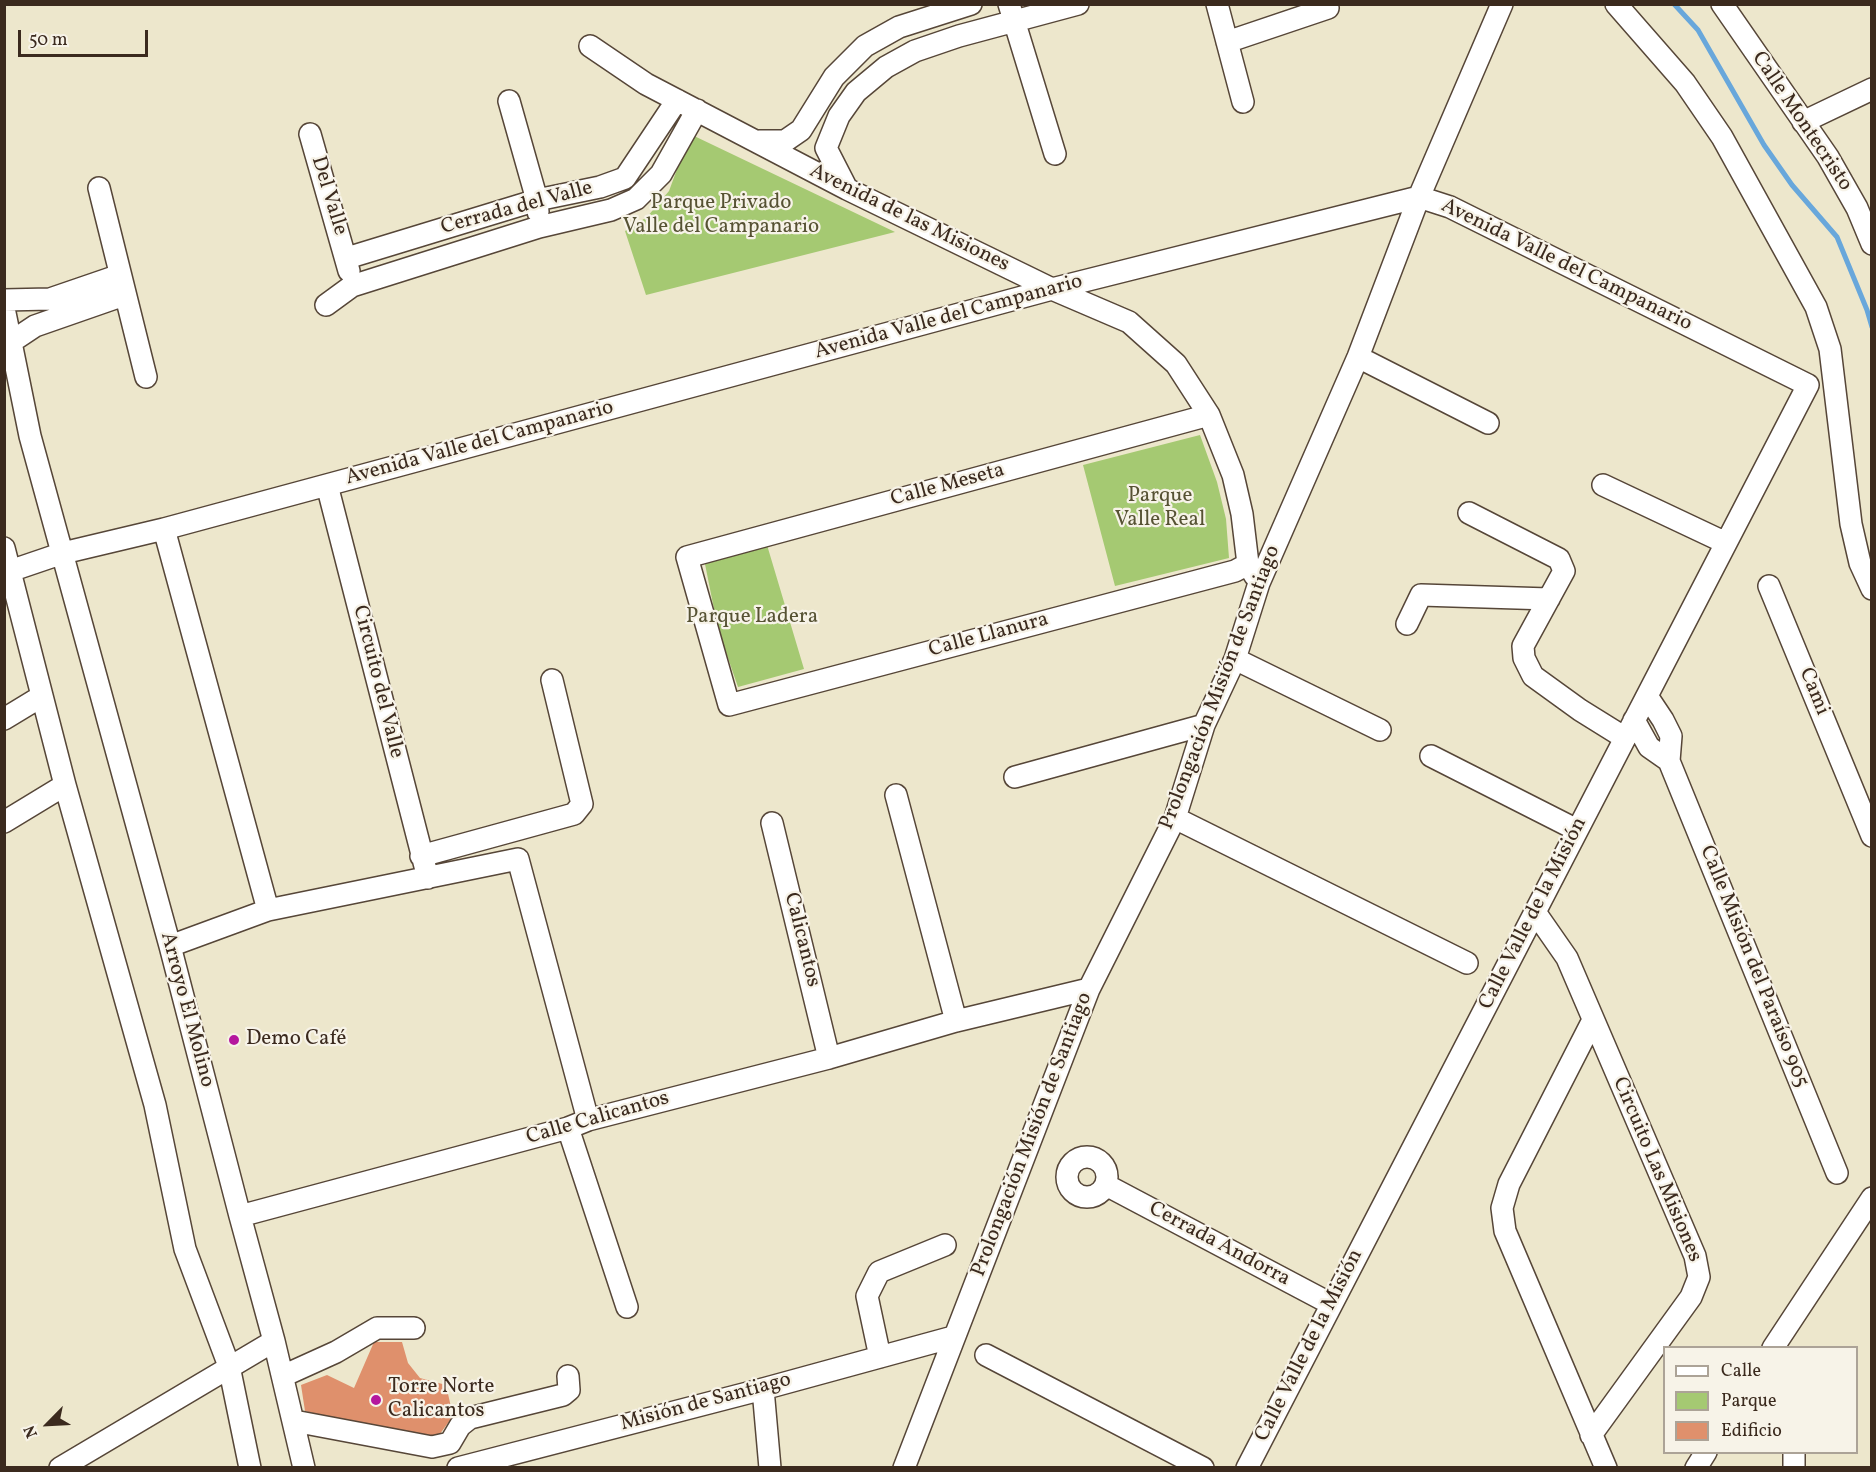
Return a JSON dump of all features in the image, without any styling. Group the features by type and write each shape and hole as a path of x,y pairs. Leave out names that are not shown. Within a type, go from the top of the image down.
{"street":[{"path":"756,141 785,141 801,130 831,80 865,46 900,27 971,4"},
{"path":"848,189 826,148 839,116 856,92 886,67 915,51 960,36 1012,13 1078,4"},
{"path":"1217,4 1243,102"},
{"name":"Prolongación Misión de Santiago","path":"903,1467 1089,989 1175,818 1204,725 1235,659 1258,583 1358,357 1419,197 1502,4"},
{"path":"1616,4 1685,83 1722,137 1816,307 1830,349 1851,524 1860,563 1872,589"},
{"name":"Calle Montecristo","path":"1722,4 1842,180 1872,244"},
{"path":"1227,42 1328,8"},
{"path":"1012,13 1055,154"},
{"name":"Avenida de las Misiones","path":"590,46 646,84 848,189 1052,289 1129,322 1176,364 1209,416 1233,475 1242,514 1248,564 1258,583"},
{"path":"831,80 852,98"},
{"path":"1803,122 1872,89"},
{"path":"636,199 625,178 677,100"},
{"path":"508,101 537,200 539,227"},
{"name":"Cerrada del Valle","path":"326,305 352,286 539,227 611,210 636,199 661,174 697,110"},
{"name":"Del Valle","path":"310,134 347,258"},
{"name":"Cerrada del Valle","path":"347,258 537,200 600,187 625,178"},
{"path":"99,188 146,377"},
{"name":"Avenida Valle del Campanario","path":"63,553 164,529 1052,289 1419,197 1450,207 1808,385"},
{"path":"347,258 352,286"},
{"path":"4,300 50,299 122,285"},
{"path":"11,342 35,326 122,285"},
{"name":"Arroyo El Molino","path":"4,308 30,436 170,946 274,1341 304,1467"},
{"path":"1358,357 1488,423"},
{"path":"1808,385 1835,382"},
{"name":"Calle Valle de la Misión","path":"1247,1467 1808,385"},
{"name":"Calle Meseta","path":"729,705 687,556 1209,416"},
{"name":"Circuito del Valle","path":"327,485 428,878"},
{"path":"1603,485 1726,543"},
{"path":"1469,513 1558,559 1564,571 1523,646 1524,658 1533,676 1580,710 1630,729 1649,747 1669,761"},
{"path":"164,529 268,910"},
{"path":"4,548 64,785 155,1105 185,1249 230,1366 250,1467"},
{"path":"10,571 63,553"},
{"name":"Calle Llanura","path":"729,705 1235,571 1248,564"},
{"name":"Cami","path":"1769,586 1864,796 1870,826"},
{"path":"1407,624 1421,596 1549,600"},
{"path":"1235,659 1380,730"},
{"path":"421,856 574,814 582,804 552,681"},
{"path":"4,719 42,696"},
{"path":"1647,696 1671,736 1669,761"},
{"path":"1015,777 1204,725"},
{"path":"1431,756 1577,830"},
{"name":"Calle Misión del Paraíso 905","path":"1669,761 1837,1173"},
{"path":"4,822 64,785"},
{"path":"896,795 956,1021"},
{"path":"1175,818 1467,963"},
{"name":"Calicantos","path":"772,823 829,1058"},
{"path":"170,946 268,910 518,859 578,1124 627,1307"},
{"name":"Circuito Las Misiones","path":"1539,905 1566,938 1567,958 1695,1256 1700,1277 1691,1297 1591,1435"},
{"name":"Calle Calicantos","path":"240,1216 829,1058 956,1021 1089,989"},
{"path":"1593,1020 1509,1184 1502,1208 1505,1231 1606,1467"},
{"name":"Cerrada Andorra","path":"1106,1185 1332,1304"},
{"path":"1774,1346 1863,1231 1872,1198"},
{"path":"880,1357 867,1296 879,1272 945,1245"},
{"path":"283,1376 336,1352 377,1328 414,1328"},
{"name":"Misión de Santiago","path":"459,1467 763,1389 953,1337"},
{"path":"60,1467 274,1341"},
{"path":"986,1355 1203,1467"},
{"path":"294,1421 432,1447 450,1443 460,1426 470,1418 563,1395 569,1390 568,1376"},
{"path":"763,1389 770,1467"},
{"path":"1696,1467 1705,1454"}],"green space":[{"name":"Parque Privado Valle del Campanario","path":"690,134 895,232 646,295 625,231 647,217 669,191"},
{"name":"Parque Valle Real","path":"1200,435 1217,482 1226,519 1229,558 1115,586 1083,465"},
{"name":"Parque Ladera","path":"767,545 804,669 738,687 718,629 705,564"}],"building":[{"name":"Torre Norte Calicantos","path":"374,1342 402,1342 408,1363 420,1378 446,1385 453,1416 437,1438 388,1433 305,1411 301,1385 327,1375 354,1388"}],"waterway":[{"path":"1674,4 1698,30 1764,145 1792,185 1837,237 1872,327"}],"place":[{"name":"Demo Café","path":"234,1040"},
{"name":"Torre Norte Calicantos","path":"376,1400"}]}
